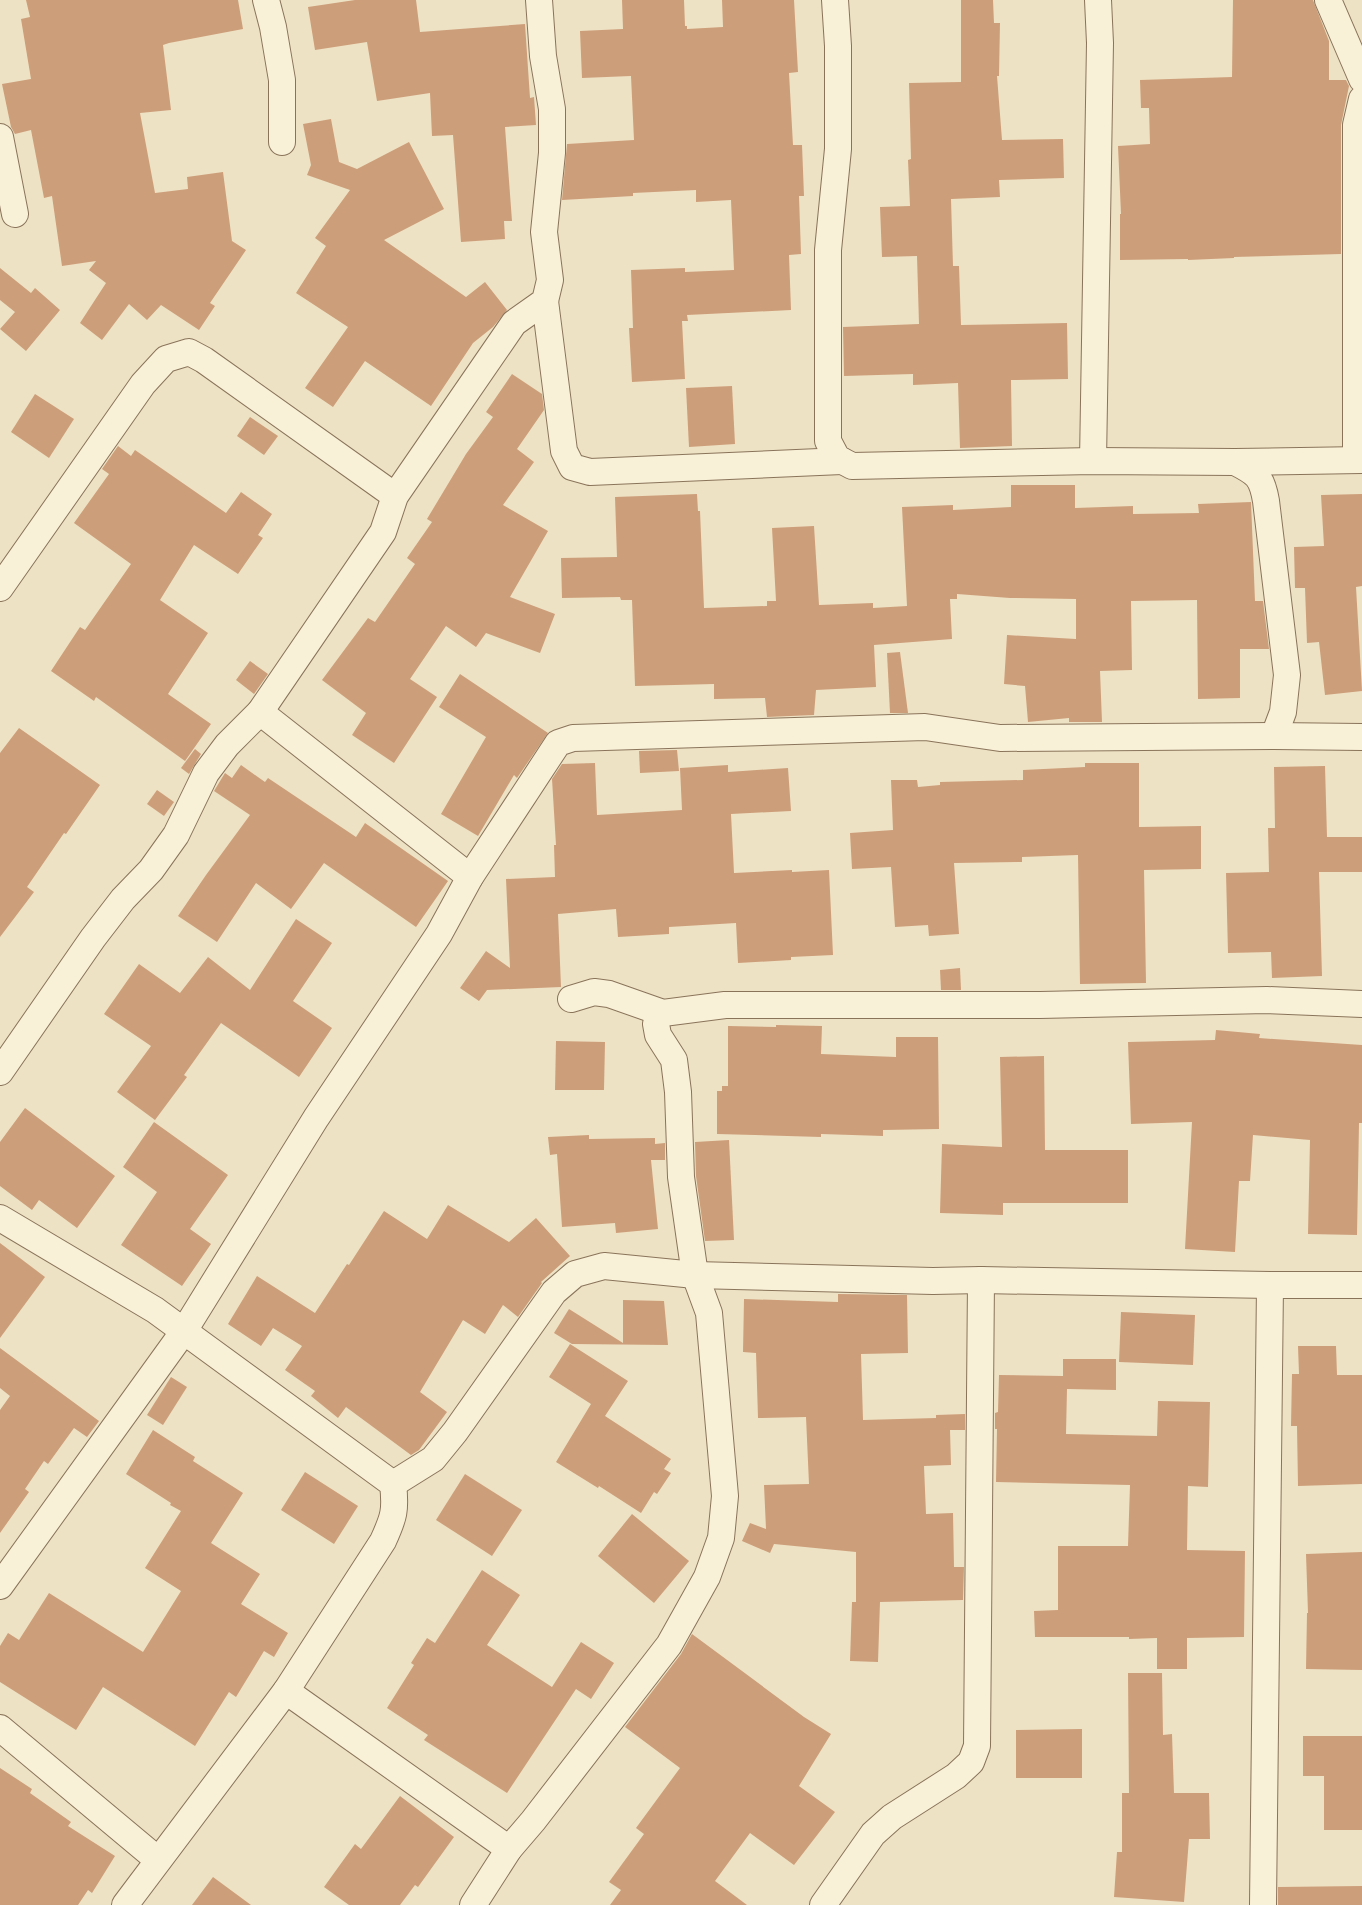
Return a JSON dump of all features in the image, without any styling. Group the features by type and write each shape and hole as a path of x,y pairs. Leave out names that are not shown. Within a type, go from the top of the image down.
{"street":[{"path":"266,0 282,80 282,142"},
{"path":"538,0 543,56 552,109 552,153 544,232 550,280 545,301 564,451 572,467 590,472 842,461"},
{"path":"836,0 838,149 828,250 828,441 837,458 852,466 1093,461 1359,460 1356,125 1362,99"},
{"path":"1093,461 1100,43 1098,0"},
{"path":"1328,0 1362,79"},
{"path":"0,137 15,214"},
{"path":"0,1072 93,938 170,844 206,773 227,745 260,712 382,532 396,496 514,323 545,301"},
{"path":"0,588 143,384 166,359 189,352 204,360 396,496"},
{"path":"1235,462 1254,473 1263,484 1266,501 1287,675 1283,712 1274,736"},
{"path":"260,712 470,877"},
{"path":"0,1586 184,1331 316,1118 439,934 470,877 558,743 573,738 926,727 1000,738 1362,737"},
{"path":"571,999 594,992 609,994 663,1013 725,1005 1040,1005 1267,1000 1362,1004"},
{"path":"473,1905 509,1849 669,1645 707,1577 721,1538 725,1496 709,1313 695,1275 681,1177 678,1092 674,1060 658,1035 656,1024 658,1017 663,1013"},
{"path":"0,1218 154,1310 393,1484 396,1505 392,1521 383,1540 286,1690 125,1905"},
{"path":"393,1484 433,1459 455,1432 554,1292 575,1274 604,1266 695,1275 933,1281 1362,1285"},
{"path":"823,1905 873,1834 892,1817 956,1776 971,1762 977,1746 981,1280"},
{"path":"1263,1905 1270,1285"},
{"path":"286,1690 509,1849"},
{"path":"0,1728 158,1860"}],"building":[{"path":"26,0 238,0 243,29 163,45 171,110 140,113 155,193 188,189 187,177 223,172 232,241 246,250 210,303 215,306 199,330 161,305 147,320 129,304 102,340 80,323 106,283 89,270 96,261 62,266 52,196 44,198 31,130 15,134 11,127 2,84 31,79 21,19 30,17"},
{"path":"355,0 416,0 420,32 525,24 530,98 534,97 536,125 505,127 512,221 504,221 505,239 461,242 453,135 432,136 430,93 377,101 367,42 315,50 308,7"},
{"path":"622,0 684,0 687,29 723,27 722,0 794,0 798,72 789,73 793,145 802,145 804,196 799,196 801,254 789,255 791,310 687,315 688,321 682,321 685,379 632,382 629,328 633,328 631,270 685,268 685,272 734,270 731,200 696,202 696,190 562,200 567,144 634,140 631,76 582,78 580,31 623,29"},
{"path":"961,0 993,0 994,23 1000,23 999,76 997,76 1002,140 1063,139 1064,178 999,180 1000,197 951,199 953,266 959,266 961,325 1067,323 1068,379 1011,380 1012,446 960,448 958,383 913,385 913,374 844,376 843,327 919,324 917,256 882,257 880,207 910,206 909,83 961,82"},
{"path":"1233,0 1313,0 1329,41 1329,80 1346,80 1349,86 1341,125 1341,254 1188,260 1120,260 1121,214 1118,146 1150,144 1149,108 1141,108 1140,80 1232,77"},
{"path":"331,119 339,162 357,169 409,142 444,209 384,240 466,297 485,282 507,310 493,327 473,343 431,406 365,361 333,407 305,388 348,327 296,293 326,246 315,238 350,190 307,175 311,165 303,124"},
{"path":"0,268 31,293 35,288 60,310 26,351 0,329 15,312 0,300"},
{"path":"512,374 542,394 544,410 517,449 534,462 503,505 548,531 510,597 555,614 540,653 486,633 476,647 446,626 410,679 437,697 394,763 352,735 366,713 322,680 368,618 375,622 415,564 407,558 432,522 427,519 466,454 493,417 486,412"},
{"path":"732,386 735,444 689,447 686,388"},
{"path":"35,394 74,419 49,458 11,432"},
{"path":"250,417 278,436 264,455 237,436"},
{"path":"118,446 131,456 135,450 226,513 241,492 272,514 258,535 263,538 238,574 194,545 160,600 208,633 168,694 211,724 185,761 96,697 94,701 51,671 80,627 85,630 131,564 74,523 109,474 102,469"},
{"path":"1011,485 1075,485 1075,508 1133,506 1133,514 1199,513 1198,504 1251,502 1255,601 1263,601 1269,649 1240,649 1240,698 1198,699 1197,600 1131,601 1132,670 1100,671 1102,722 1069,722 1069,718 1028,722 1025,686 1004,684 1007,635 1076,639 1076,599 957,594 957,599 950,599 952,639 874,645 876,687 816,690 814,715 767,717 765,698 714,699 714,684 635,686 632,600 621,600 620,597 562,598 561,558 617,557 615,497 697,494 698,511 700,511 704,608 767,606 767,601 776,601 772,528 814,526 819,605 873,603 873,608 907,606 902,507 953,505 953,510 1011,507"},
{"path":"1362,494 1362,586 1356,587 1362,691 1325,695 1319,642 1307,643 1305,588 1295,588 1294,547 1324,546 1321,495"},
{"path":"900,652 908,713 890,713 887,653"},
{"path":"250,661 268,674 254,694 236,680"},
{"path":"460,674 548,733 517,778 514,775 478,836 441,814 486,737 439,707"},
{"path":"19,728 100,785 27,887 34,892 0,937 0,753"},
{"path":"195,749 201,754 189,774 181,768"},
{"path":"677,750 679,771 640,773 639,751"},
{"path":"595,763 597,815 682,810 680,768 728,765 728,772 788,768 791,811 731,814 734,873 829,870 833,955 738,963 736,923 669,927 669,934 618,937 616,909 558,914 561,987 487,990 479,1001 460,988 486,951 510,968 506,879 555,877 554,845 556,845 552,779 562,764"},
{"path":"1085,763 1139,763 1139,827 1201,826 1201,869 1144,870 1146,983 1080,984 1078,855 1022,857 1022,862 954,863 959,934 929,936 928,925 895,927 891,867 852,869 850,833 893,830 891,780 917,780 918,787 940,785 940,782 1023,780 1023,770 1085,767"},
{"path":"241,765 265,782 268,778 356,837 365,823 448,881 416,927 324,863 291,909 256,883 217,942 178,916 250,815 214,791 225,773 232,778"},
{"path":"1325,766 1327,837 1362,837 1362,872 1319,872 1322,976 1272,978 1271,952 1228,953 1226,873 1269,872 1268,828 1275,828 1274,767"},
{"path":"157,790 174,802 164,816 147,804"},
{"path":"296,919 332,943 293,1001 332,1028 299,1077 221,1023 184,1075 187,1077 155,1120 117,1092 151,1046 104,1014 139,964 180,993 208,957 250,990"},
{"path":"960,968 961,990 941,990 940,970"},
{"path":"776,1025 822,1026 821,1054 896,1057 896,1037 938,1037 939,1129 883,1130 883,1136 717,1134 717,1091 722,1091 722,1086 728,1086 728,1026 776,1027"},
{"path":"1216,1030 1260,1034 1259,1038 1362,1045 1362,1123 1359,1123 1357,1235 1308,1234 1310,1140 1253,1135 1250,1181 1239,1181 1235,1252 1185,1249 1192,1122 1131,1124 1128,1042 1215,1040"},
{"path":"556,1041 605,1042 604,1090 555,1090"},
{"path":"1044,1056 1045,1150 1128,1150 1128,1203 1003,1203 1003,1215 940,1213 942,1144 1002,1147 1000,1057"},
{"path":"25,1108 115,1176 77,1228 39,1200 32,1210 0,1186 0,1142"},
{"path":"154,1122 228,1175 190,1229 211,1244 182,1286 121,1245 157,1192 123,1167"},
{"path":"589,1135 589,1139 655,1138 655,1144 665,1143 665,1160 651,1160 658,1229 616,1233 615,1223 562,1227 557,1154 550,1155 548,1137"},
{"path":"729,1140 734,1240 705,1241 696,1176 695,1142"},
{"path":"448,1205 509,1242 536,1218 570,1256 541,1282 518,1317 503,1305 485,1334 463,1320 420,1392 447,1412 419,1450 411,1455 346,1407 338,1418 311,1396 315,1391 285,1370 302,1346 273,1328 261,1346 228,1324 257,1276 315,1313 384,1211 427,1239"},
{"path":"0,1243 45,1277 0,1338"},
{"path":"838,1294 907,1295 908,1353 861,1354 863,1420 936,1418 936,1415 965,1414 965,1430 950,1430 951,1465 924,1466 926,1514 953,1513 954,1567 964,1567 963,1600 880,1602 878,1662 850,1661 852,1602 856,1602 856,1552 774,1544 770,1553 742,1541 750,1523 766,1529 764,1485 809,1484 806,1417 758,1418 756,1353 743,1352 744,1299 838,1302"},
{"path":"623,1300 664,1301 668,1345 572,1344 554,1333 569,1309 623,1343"},
{"path":"1121,1312 1195,1315 1193,1365 1119,1362"},
{"path":"570,1344 628,1381 605,1416 671,1459 664,1469 671,1473 657,1494 654,1492 641,1513 556,1462 591,1404 549,1377"},
{"path":"1298,1346 1336,1346 1337,1375 1362,1375 1362,1484 1298,1486 1297,1426 1291,1426 1292,1374 1299,1374"},
{"path":"0,1348 99,1421 87,1437 74,1428 48,1464 44,1461 25,1489 29,1492 0,1533 0,1410 10,1396 0,1388"},
{"path":"1063,1359 1116,1359 1116,1390 1067,1389 1066,1434 1157,1436 1158,1401 1210,1402 1208,1487 1188,1486 1187,1550 1245,1551 1244,1637 1187,1638 1187,1669 1157,1669 1157,1638 1035,1637 1034,1611 1058,1610 1058,1546 1128,1546 1130,1485 996,1482 995,1413 998,1412 999,1375 1063,1376"},
{"path":"171,1377 187,1387 163,1425 147,1415"},
{"path":"153,1430 195,1457 193,1461 243,1493 211,1543 260,1574 241,1604 288,1633 274,1657 264,1651 236,1697 229,1692 195,1746 103,1687 76,1730 0,1682 0,1646 8,1633 19,1640 49,1593 143,1652 181,1591 145,1568 181,1511 126,1474"},
{"path":"305,1472 358,1506 334,1544 281,1510"},
{"path":"465,1474 522,1510 492,1556 436,1520"},
{"path":"632,1514 689,1561 654,1603 598,1556"},
{"path":"1362,1552 1362,1670 1306,1669 1308,1613 1306,1554"},
{"path":"482,1570 520,1595 487,1645 552,1687 581,1642 614,1663 591,1699 576,1689 507,1793 424,1740 428,1735 387,1708 414,1665 411,1663 427,1638 435,1643"},
{"path":"692,1634 804,1717 831,1734 799,1786 835,1812 794,1865 750,1833 715,1881 747,1905 610,1905 621,1890 609,1882 644,1834 636,1828 680,1768 625,1727 681,1654"},
{"path":"1128,1673 1162,1673 1163,1735 1172,1734 1174,1793 1209,1793 1210,1839 1189,1839 1184,1902 1114,1897 1117,1852 1122,1852 1122,1793 1129,1793"},
{"path":"1082,1729 1082,1778 1016,1778 1016,1730"},
{"path":"1303,1736 1362,1736 1362,1830 1324,1830 1324,1776 1303,1776"},
{"path":"0,1768 32,1789 30,1793 71,1822 68,1826 115,1856 92,1893 88,1890 78,1905 0,1905"},
{"path":"400,1796 454,1837 418,1887 415,1885 400,1905 349,1905 324,1887 355,1844 361,1849"},
{"path":"213,1877 251,1905 192,1905"},
{"path":"1362,1886 1362,1905 1278,1905 1278,1887"}]}
